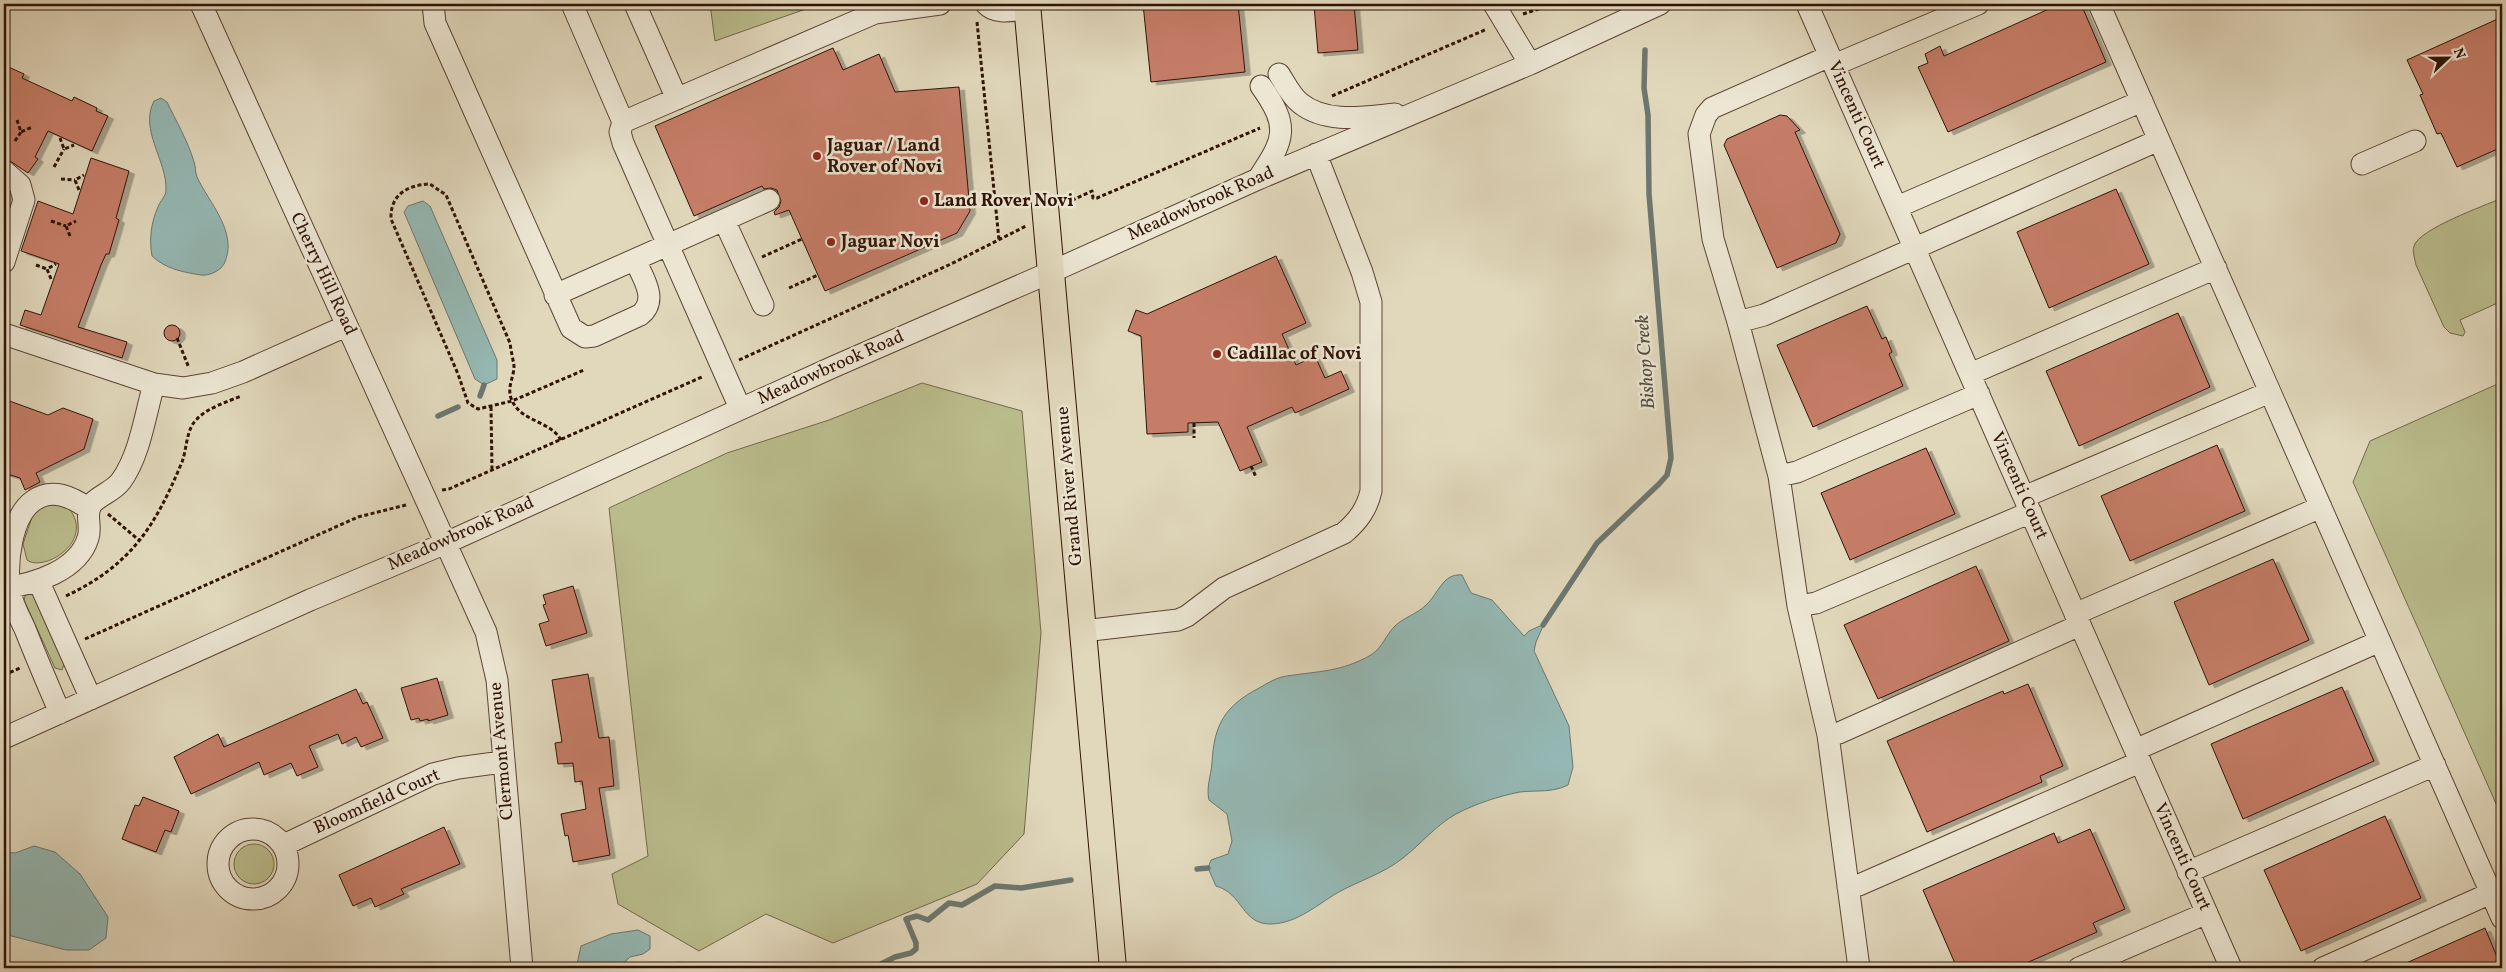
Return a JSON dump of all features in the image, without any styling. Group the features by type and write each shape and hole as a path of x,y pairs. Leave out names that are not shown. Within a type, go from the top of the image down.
{"main road":[{"name":"Grand River Avenue","path":"1027,6 1113,968"}],"street":[{"name":"Cherry Hill Road","path":"201,4 446,543"},
{"path":"433,4 435,23 571,328 585,337 594,336 647,310 650,302 649,293 635,260"},
{"path":"572,4 623,122 620,132 623,143 740,408"},
{"path":"635,4 677,99"},
{"path":"623,122 875,12 940,4"},
{"path":"1494,4 1530,64"},
{"name":"Meadowbrook Road","path":"4,738 310,600 446,543 740,408 1051,272 1258,178 1530,64 1660,4"},
{"name":"Vincenti Court","path":"1807,4 2231,968"},
{"path":"1859,968 1828,736 1798,606 1779,476 1738,322 1713,239 1699,147 1702,123 1712,108 1978,4"},
{"path":"2099,4 2502,918"},
{"path":"981,12 1001,11 1027,6"},
{"path":"1279,74 1299,103 1327,116 1349,118 1417,111"},
{"path":"1258,178 1273,157 1282,134 1276,107 1261,86"},
{"path":"1897,207 2142,101"},
{"path":"1738,322 1764,315 2159,140"},
{"path":"2362,164 2415,141"},
{"path":"1083,631 1167,622 1187,616 1224,588 1344,533 1354,524 1368,503 1371,491 1373,315 1362,272 1316,154"},
{"path":"4,172 15,179 23,192 24,200 8,232 4,262"},
{"path":"555,295 769,200"},
{"path":"724,220 762,305"},
{"path":"1970,374 2216,268"},
{"path":"4,334 154,384 182,388 212,383 346,326"},
{"path":"6,588 38,580 67,566 79,555 89,536 96,510 93,502 114,489 127,471 154,384"},
{"path":"1798,606 1816,603 2270,392"},
{"path":"1779,476 1797,472 1979,394"},
{"path":"60,713 6,588 13,541 19,520 29,504 38,498 60,494 96,510"},
{"path":"1828,736 1838,734 2077,619 2321,507"},
{"name":"Clermont Avenue","path":"446,543 486,632 493,656 497,680 502,762 522,968"},
{"path":"38,580 91,699"},
{"path":"1848,887 1859,885 2138,756 2380,641"},
{"name":"Bloomfield Court","path":"284,845 433,774 458,768 502,762"},
{"path":"2188,872 2435,764"},
{"path":"2323,968 2491,893"},
{"path":"2079,968 2207,913"}],"path":[{"path":"981,12 999,240"},
{"path":"17,120 21,132"},
{"path":"15,141 21,132 32,127"},
{"path":"60,138 64,149"},
{"path":"54,167 64,149 74,145"},
{"path":"60,180 75,180 84,175"},
{"path":"75,180 78,190"},
{"path":"562,440 546,426 532,420 512,401 509,392 514,368 510,343 446,195 430,184 412,187 396,197 391,209 391,220 458,374 464,396 472,407 491,407 512,401 584,370"},
{"path":"51,221 66,226 76,221"},
{"path":"66,226 70,236"},
{"path":"737,361 1018,231"},
{"path":"755,260 802,239"},
{"path":"48,269 56,264"},
{"path":"36,265 48,269"},
{"path":"48,269 51,279"},
{"path":"790,288 818,275"},
{"path":"177,338 191,374"},
{"path":"444,489 449,489 562,440 710,373"},
{"path":"61,598 94,582 112,570 140,542 180,467 194,422 212,410 244,395"},
{"path":"491,407 492,470"},
{"path":"1194,423 1194,438"},
{"path":"1251,466 1256,476"},
{"path":"78,643 358,517 409,504"},
{"path":"96,510 140,542"},
{"path":"4,676 22,667"}],"green space":[{"path":"710,4 820,4 715,41"},
{"path":"4,181 15,196 12,208 4,212"},
{"path":"2502,198 2502,301 2460,320 2465,332 2463,336 2450,333 2444,327 2416,265 2413,253 2414,246 2418,239 2439,225"},
{"path":"2502,382 2502,817 2353,482 2370,441"},
{"path":"922,383 1022,411 1041,633 1024,834 977,884 833,943 766,914 699,951 618,904 612,874 648,856 609,508 727,453 829,420"},
{"path":"46,504 67,506 75,519 76,531 65,551 45,562 35,563 27,560 23,544 34,511"},
{"path":"26,593 31,593 34,596 64,664 62,670 55,668 24,600"},
{"path":"258,844 265,847 271,853 274,864 273,872 265,881 258,884 250,884 243,881 235,872 234,860 237,853 246,845"}],"water":[{"path":"161,98 167,102 182,131 195,164 197,177 221,219 225,230 228,252 224,264 220,269 211,274 187,273 163,264 152,256 152,225 166,190 165,179 151,134 150,123 150,112 154,101"},
{"path":"423,201 430,206 497,360 497,379 484,385 475,379 404,212 408,206"},
{"path":"1455,575 1462,575 1471,593 1492,600 1524,636 1529,631 1543,626 1534,651 1569,726 1573,767 1568,785 1550,790 1520,792 1471,807 1456,814 1442,824 1395,864 1337,893 1298,917 1272,924 1254,920 1232,895 1216,886 1208,868 1211,860 1228,854 1232,841 1227,814 1209,800 1208,795 1215,737 1224,718 1230,709 1247,695 1276,679 1340,668 1371,655 1378,649 1395,626 1430,601 1445,581"},
{"path":"34,846 55,852 80,874 108,917 106,938 89,950 66,950 4,934 4,852 15,853"},
{"path":"638,930 650,936 650,949 643,954 630,957 618,968 580,968 577,964 581,946 611,934"}],"building":[{"path":"1143,4 1238,4 1245,72 1151,82"},
{"path":"1354,4 1358,50 1318,53 1314,5"},
{"path":"2060,4 2081,4 2106,62 1948,132 1918,67 1928,63 1925,54 1940,46 1944,56"},
{"path":"2502,17 2502,147 2457,167 2441,133 2437,134 2420,95 2423,94 2407,60"},
{"name":"Jaguar / Land Rover of Novi","path":"833,48 843,70 879,54 895,92 959,87 970,211 957,233 825,291 789,210 775,215 774,212 779,207 781,201 777,190 771,188 764,189 762,186 694,216 655,126"},
{"path":"4,65 24,74 22,78 72,101 74,97 97,108 96,111 108,116 92,151 48,131 35,157 38,159 28,173 4,157"},
{"path":"1780,115 1787,116 1800,130 1795,132 1840,234 1836,243 1777,268 1724,145 1727,139"},
{"path":"91,158 129,171 116,218 119,220 109,254 106,254 101,265 78,327 127,342 122,358 20,325 25,310 41,315 59,264 21,251 38,201 73,214"},
{"path":"2116,189 2149,264 2049,308 2017,232"},
{"name":"Cadillac of Novi","path":"1276,256 1306,323 1282,334 1296,365 1315,356 1325,378 1341,371 1349,389 1295,413 1292,407 1247,427 1262,462 1240,471 1218,422 1188,423 1188,432 1147,434 1141,336 1128,331 1136,310 1147,314"},
{"path":"1867,306 1882,339 1886,337 1892,352 1889,354 1903,386 1813,427 1777,345"},
{"path":"2178,313 2210,387 2079,446 2046,371"},
{"path":"172,325 178,327 180,333 178,339 172,341 166,339 164,333 166,327"},
{"path":"4,399 48,415 63,408 93,419 84,449 36,473 40,482 25,490 20,478 4,473"},
{"path":"2217,445 2245,511 2130,561 2101,496"},
{"path":"1926,448 1955,514 1850,560 1821,493"},
{"path":"2273,559 2309,640 2209,685 2174,602"},
{"path":"1976,566 2009,641 1878,699 1844,625"},
{"path":"573,586 587,633 546,646 539,624 549,621 543,605 546,604 543,595"},
{"path":"588,674 599,738 609,737 614,786 599,788 610,855 573,862 568,835 565,836 561,814 586,809 582,781 575,782 573,763 558,764 555,743 562,742 552,680"},
{"path":"437,678 448,715 428,721 428,719 420,721 419,718 411,720 401,688"},
{"path":"2028,684 2063,766 2040,776 2042,782 1927,832 1887,741 2003,691 2004,694"},
{"path":"2342,687 2374,761 2243,819 2211,744"},
{"path":"356,689 363,704 367,702 383,738 361,747 356,737 342,744 338,734 309,746 318,767 297,776 291,763 264,775 259,762 191,794 174,757 218,734 224,747"},
{"path":"143,797 179,811 171,832 165,830 156,852 122,839 135,805 139,806"},
{"path":"2385,816 2421,898 2301,951 2264,870"},
{"path":"444,827 460,864 401,889 404,894 375,907 371,898 353,906 339,875"},
{"path":"2090,829 2125,909 2093,923 2097,932 2015,968 1957,968 1923,890 2054,833 2058,843"},
{"path":"2485,928 2499,962 2486,968 2395,968"}],"waterway":[{"name":"Bishop Creek","path":"1543,625 1597,543 1667,475 1671,458 1649,194 1648,115 1644,88 1645,50"},
{"path":"480,396 484,385"},
{"path":"438,416 458,407"},
{"name":"Bishop Creek","path":"1197,869 1208,868"},
{"name":"Bishop Creek","path":"846,968 879,965 895,957 911,953 916,949 916,943 906,919 917,916 928,920 949,903 962,905 995,886 1021,888 1071,880"},
{"name":"Bishop Creek","path":"654,968 670,965 697,968"}],"place":[{"name":"Jaguar / Land Rover of Novi","path":"817,156"},
{"name":"Land Rover Novi","path":"924,201"},
{"name":"Jaguar Novi","path":"831,242"},
{"name":"Cadillac of Novi","path":"1217,354"}]}
